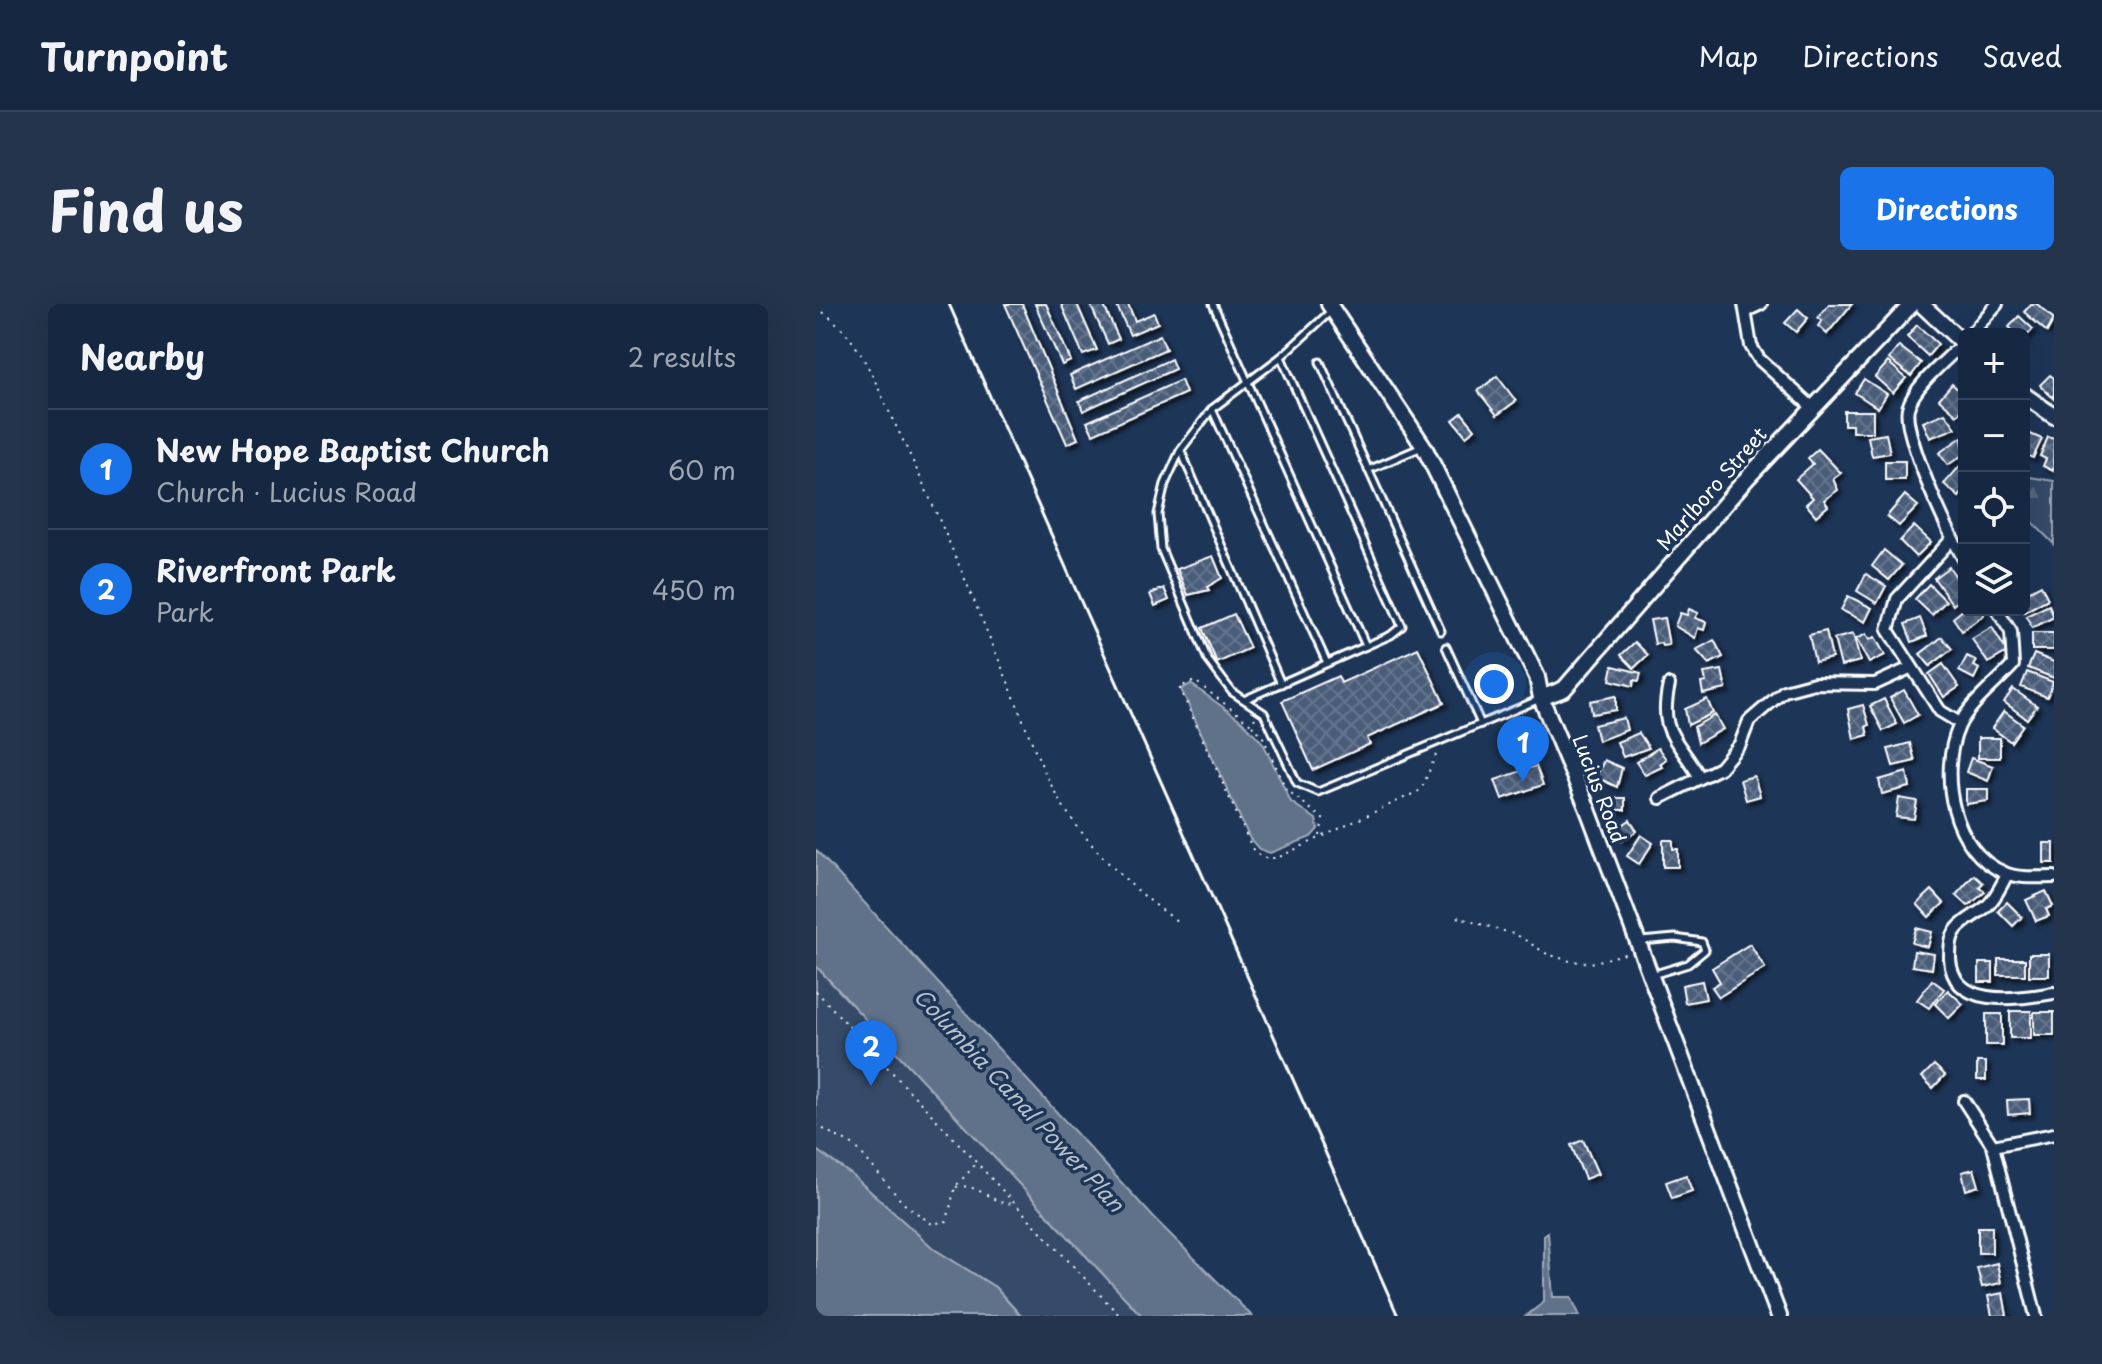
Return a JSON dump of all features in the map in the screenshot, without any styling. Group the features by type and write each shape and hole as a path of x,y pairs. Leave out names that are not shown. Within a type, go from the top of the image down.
{"street":[{"path":"1761,304 1745,308 1751,346 1759,359 1812,407"},
{"name":"Marlboro Street","path":"1541,698 1564,689 1812,407 1912,304"},
{"path":"1921,304 1958,335"},
{"path":"1976,328 1997,304"},
{"name":"Lucius Road","path":"1331,307 1424,447 1537,677 1541,698 1779,1316"},
{"path":"1958,349 1916,394 1908,408 1907,424 1958,549"},
{"path":"2030,399 2054,416"},
{"path":"1952,539 1897,599 1888,630 1940,711 1960,723"},
{"path":"2001,616 2011,632 2013,665 1960,723 1949,766 1957,817 1980,855 2007,875 2054,877"},
{"path":"1660,798 1720,768 1729,760 1749,721 1784,691 1814,683 1875,684 1910,668"},
{"path":"1669,685 1664,707 1665,726 1699,776"},
{"path":"2007,875 1990,904 1957,929 1950,943 1950,964 1956,980 1970,993 1983,997 2054,993"},
{"path":"1964,1101 1993,1146 2036,1316"},
{"path":"1993,1146 2054,1134"}],"lane":[{"path":"1213,304 1366,646"},
{"path":"1331,307 1281,357 1212,409 1180,451 1165,484 1158,514 1161,549 1208,660 1232,692 1260,710 1297,783 1318,792 1541,698"},
{"path":"1245,699 1366,646 1402,626 1281,357"},
{"path":"1320,362 1441,631"},
{"path":"1212,409 1327,663"},
{"path":"1368,470 1424,447"},
{"path":"1180,451 1281,684"},
{"path":"1446,647 1481,724"},
{"path":"1638,945 1693,939 1702,942 1705,950 1688,964 1649,976"}],"path":[{"path":"816,308 836,319 860,352 931,498 1034,743 1068,814 1108,863 1144,897 1177,921"},
{"path":"1260,710 1251,724 1195,681 1179,687 1254,852 1265,858 1277,858 1421,790 1436,755"},
{"path":"1457,917 1517,935 1547,954 1570,961 1591,963 1621,957 1638,945"},
{"path":"816,991 975,1165 1120,1316"},
{"path":"816,1125 856,1147 903,1203 932,1224 947,1221 957,1182 975,1165"},
{"path":"955,1187 972,1187 1003,1204 1011,1203"}],"green space":[{"path":"2030,477 2054,481 2054,544 2030,520"},
{"path":"816,966 1142,1316 1021,1316 995,1287 934,1249 852,1175 816,1150"}],"water":[{"path":"1191,684 1242,721 1263,743 1291,802 1316,819 1318,829 1311,837 1270,853 1259,849 1250,839 1181,689"},
{"name":"Columbia Canal Power Plan","path":"816,850 1155,1219 1252,1316 1142,1316 816,966"},
{"path":"816,1150 852,1175 934,1249 995,1287 1021,1316 816,1316"},
{"path":"1548,1232 1553,1297 1571,1297 1580,1316 1526,1316 1544,1302 1544,1235"}],"building":[{"path":"1005,304 1022,304 1078,439 1067,444"},
{"path":"1035,304 1046,304 1071,361 1062,365"},
{"path":"1061,304 1077,304 1097,350 1083,355"},
{"path":"1090,304 1103,304 1119,339 1108,344"},
{"path":"1116,304 1128,304 1135,321 1154,313 1158,323 1130,335"},
{"path":"1829,304 1852,304 1827,334 1818,326 1822,321 1818,318"},
{"path":"2031,304 2037,304 2054,319 2047,332 2024,312"},
{"path":"1798,309 1808,318 1796,332 1785,323"},
{"path":"2019,316 2033,329 2030,332 2030,328 2009,327"},
{"path":"1917,325 1938,344 1928,356 1907,337"},
{"path":"1160,335 1166,349 1076,389 1070,375"},
{"path":"1899,346 1921,363 1911,376 1889,359"},
{"path":"1171,359 1175,369 1083,411 1079,401"},
{"path":"1888,362 1906,378 1893,393 1875,377"},
{"path":"2050,375 2054,378 2054,399 2040,385"},
{"path":"1497,376 1516,401 1497,415 1478,391"},
{"path":"1864,379 1887,394 1878,408 1855,393"},
{"path":"1181,380 1186,393 1093,434 1087,422"},
{"path":"1952,384 1958,390 1958,414 1957,415 1939,399"},
{"path":"1844,411 1873,411 1873,432 1852,432 1852,425 1844,425"},
{"path":"1462,413 1475,429 1466,436 1453,420"},
{"path":"1945,413 1956,428 1930,438 1923,422"},
{"path":"1886,434 1890,453 1872,456 1868,437"},
{"path":"2030,434 2042,439 2033,458 2030,457"},
{"path":"2048,437 2054,439 2053,471 2043,466 2046,459 2040,456"},
{"path":"1958,440 1958,458 1948,465 1939,453"},
{"path":"1818,449 1841,473 1833,479 1838,490 1824,500 1828,506 1816,516 1806,504 1813,498 1796,479 1813,464 1808,458"},
{"path":"1885,461 1905,461 1905,480 1885,480"},
{"path":"1958,468 1958,496 1944,484"},
{"path":"1905,495 1918,506 1899,526 1887,516"},
{"path":"1914,526 1931,542 1916,557 1900,541"},
{"path":"1884,550 1902,565 1889,580 1872,566"},
{"path":"1213,556 1222,578 1207,587 1209,590 1188,595 1177,569"},
{"path":"1949,567 1958,580 1958,601 1953,605 1934,578"},
{"path":"1866,574 1886,586 1877,603 1857,591"},
{"path":"1929,584 1946,601 1932,615 1915,599"},
{"path":"2041,585 2048,599 2030,609 2030,591"},
{"path":"1164,588 1169,600 1155,606 1150,594"},
{"path":"1848,596 1872,608 1865,622 1841,610"},
{"path":"2049,605 2054,617 2032,628 2026,616"},
{"path":"1689,609 1698,613 1695,618 1706,622 1704,630 1698,628 1695,638 1675,626 1680,613 1687,615"},
{"path":"1234,614 1250,648 1217,663 1202,628"},
{"path":"1958,614 1983,616 1962,631 1953,618"},
{"path":"1664,618 1669,645 1662,646 1661,643 1655,644 1650,620"},
{"path":"1920,618 1927,636 1912,642 1905,624"},
{"path":"1992,627 2007,652 1988,663 1972,639"},
{"path":"1826,631 1832,658 1815,662 1809,635"},
{"path":"2032,633 2054,633 2054,650 2032,650"},
{"path":"1853,634 1860,661 1841,666 1834,639"},
{"path":"1866,634 1869,640 1875,637 1885,655 1869,663 1856,639"},
{"path":"1942,637 1952,649 1930,666 1920,654"},
{"path":"1714,640 1723,657 1709,664 1696,650"},
{"path":"1635,642 1648,655 1634,668 1621,655"},
{"path":"1418,648 1444,703 1367,738 1370,744 1313,770 1282,701 1338,676 1341,683"},
{"path":"2034,654 2054,662 2054,678 2028,668"},
{"path":"1967,656 1977,661 1974,666 1979,669 1974,679 1959,671"},
{"path":"1943,664 1959,687 1944,697 1929,674"},
{"path":"1613,666 1641,673 1639,681 1634,680 1633,686 1610,680"},
{"path":"1722,670 1726,689 1703,694 1701,683 1706,682 1704,673"},
{"path":"2027,672 2053,682 2047,697 2021,687"},
{"path":"2013,689 2037,706 2027,719 2004,702"},
{"path":"1904,690 1918,715 1904,723 1890,698"},
{"path":"1616,696 1616,710 1592,714 1590,701"},
{"path":"1707,699 1713,713 1688,725 1685,709"},
{"path":"1884,699 1897,724 1883,731 1870,706"},
{"path":"1863,705 1869,725 1866,727 1868,735 1854,739 1848,709"},
{"path":"2004,711 2023,725 2011,742 1992,728"},
{"path":"1715,715 1723,729 1698,743 1694,727"},
{"path":"1624,718 1627,730 1598,741 1594,725"},
{"path":"1639,733 1649,748 1623,757 1617,742"},
{"path":"1978,738 2000,738 2000,758 1978,758"},
{"path":"1910,743 1915,761 1893,766 1888,749"},
{"path":"1658,748 1666,759 1660,764 1662,767 1645,775 1636,762"},
{"path":"1971,758 1993,766 1988,781 1966,772"},
{"path":"1604,760 1622,768 1617,787 1596,777"},
{"path":"1536,766 1543,785 1502,799 1495,780"},
{"path":"1907,772 1910,787 1882,794 1879,780"},
{"path":"1754,776 1760,796 1746,800 1740,780"},
{"path":"1966,789 1988,789 1988,801 1966,804"},
{"path":"1604,798 1625,798 1625,810 1604,810"},
{"path":"1899,798 1917,801 1914,819 1896,817"},
{"path":"1630,820 1637,831 1622,841 1615,830"},
{"path":"1641,835 1653,843 1639,864 1627,856"},
{"path":"1663,840 1673,840 1673,849 1678,849 1678,867 1663,867"},
{"path":"2044,843 2054,843 2054,863 2044,863"},
{"path":"1974,875 1983,883 1979,887 1985,892 1968,906 1956,895"},
{"path":"1932,890 1944,903 1929,917 1917,904"},
{"path":"2046,891 2053,906 2046,909 2049,916 2036,921 2026,900"},
{"path":"2007,902 2022,917 2013,926 1998,911"},
{"path":"1916,928 1932,932 1928,947 1912,943"},
{"path":"1750,944 1765,968 1719,997 1712,987 1720,982 1712,968"},
{"path":"1914,951 1934,954 1932,969 1912,966"},
{"path":"2029,954 2049,954 2049,976 2029,976"},
{"path":"1998,959 2025,959 2025,975 1998,975"},
{"path":"1979,963 1993,963 1993,982 1979,982"},
{"path":"1932,980 1944,989 1929,1008 1917,1000"},
{"path":"1702,981 1706,999 1685,1003 1682,985"},
{"path":"1948,990 1963,1004 1949,1018 1935,1004"},
{"path":"2010,1011 2031,1011 2031,1038 2010,1038"},
{"path":"2034,1012 2054,1012 2054,1035 2034,1035"},
{"path":"1986,1014 2002,1014 2002,1045 1986,1045"},
{"path":"1977,1062 1986,1062 1986,1080 1977,1080"},
{"path":"1934,1065 1945,1075 1933,1088 1922,1077"},
{"path":"2029,1099 2030,1113 2008,1115 2007,1100"},
{"path":"1583,1140 1598,1174 1585,1179 1571,1145"},
{"path":"1974,1169 1979,1186 1966,1190 1962,1172"},
{"path":"1686,1175 1692,1191 1672,1198 1666,1182"},
{"path":"1978,1227 1992,1227 1992,1253 1978,1253"},
{"path":"1997,1263 2001,1283 1982,1287 1977,1268"},
{"path":"2003,1293 2007,1316 1992,1316 1988,1296"}],"railway":[{"path":"949,304 1398,1316"}],"place":[{"name":"New Hope Baptist Church","path":"1523,782"},
{"name":"Riverfront Park","path":"871,1086"}]}
